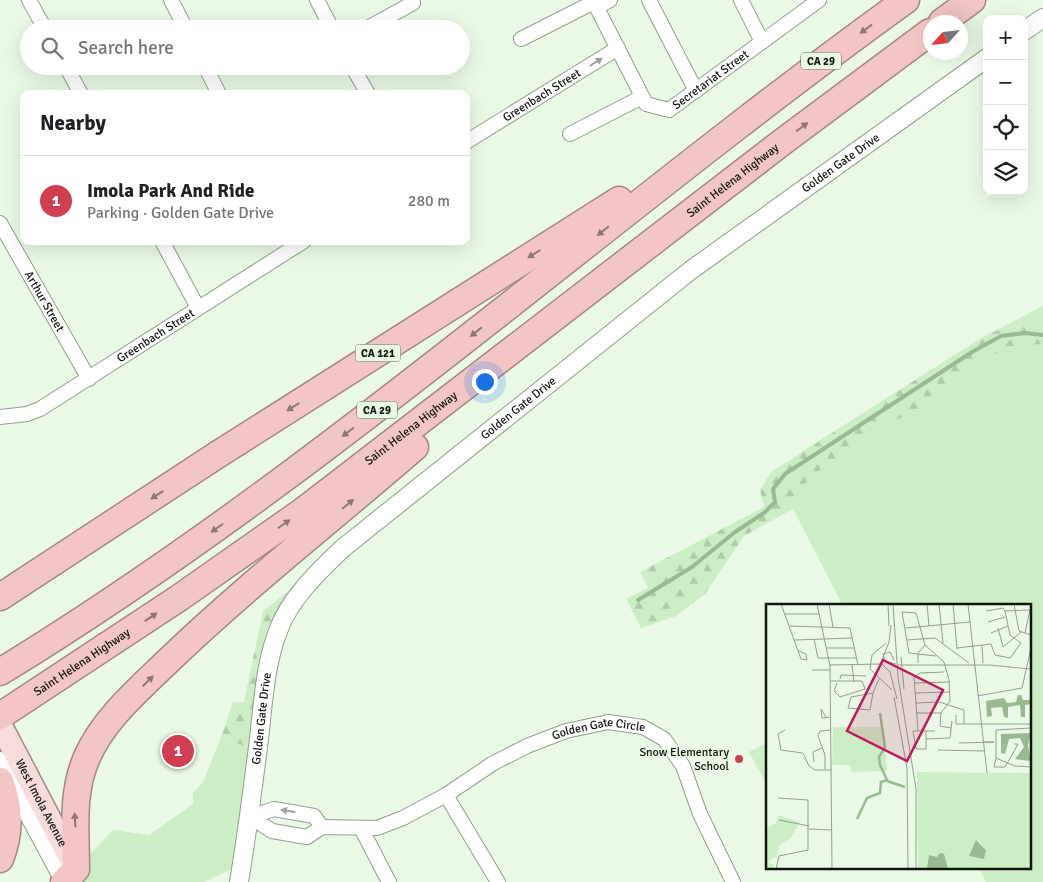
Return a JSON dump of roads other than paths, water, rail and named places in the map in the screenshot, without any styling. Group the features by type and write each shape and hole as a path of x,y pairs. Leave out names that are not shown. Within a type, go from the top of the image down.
{"highway":[{"name":"CA 29","path":"0,672 113,600 302,467 438,363 737,124 906,0"},
{"path":"952,15 972,0"},
{"name":"Saint Helena Highway","path":"3,717 172,603 310,506 741,174 923,37"},
{"name":"CA 121","path":"7,590 737,124"},
{"path":"70,879 74,810 78,782 87,757 100,735 142,687 258,578 741,174"},
{"path":"0,781 6,797 8,822 0,860"}],"main road":[{"name":"West Imola Avenue","path":"3,717 70,879"}],"street":[{"path":"29,0 40,20"},
{"path":"171,0 181,20"},
{"path":"317,0 327,20"},
{"path":"521,39 595,3 610,0"},
{"path":"649,0 696,91"},
{"path":"741,0 762,42"},
{"name":"Secretariat Street","path":"642,97 646,104 669,110 762,42 814,1"},
{"path":"382,20 413,3"},
{"path":"570,134 642,97 595,3"},
{"path":"1028,28 1043,18"},
{"name":"Greenbach Street","path":"470,140 618,48"},
{"name":"Golden Gate Drive","path":"239,882 250,817 264,696 276,638 293,602 315,575 351,542 684,276 984,60"},
{"path":"71,75 79,90"},
{"path":"210,75 217,90"},
{"path":"357,75 366,90"},
{"name":"Arthur Street","path":"0,223 89,379"},
{"path":"164,245 198,308"},
{"name":"Greenbach Street","path":"0,417 27,414 40,409 298,245"},
{"name":"Golden Gate Circle","path":"250,817 272,831 307,837 322,827 377,828 402,818 446,795 485,768 527,746 566,731 608,722 643,727 664,739 683,766 700,814 733,882"},
{"name":"West Imola Avenue","path":"0,761 70,879"},
{"path":"446,795 498,882"},
{"path":"250,817 274,809 314,816 322,827"},
{"path":"361,828 389,882"}],"waterway":[{"path":"638,600 692,567 735,532 764,513 775,502 773,489 785,474 972,352 1001,336 1025,333 1043,335"}],"place":[{"name":"Imola Park And Ride","path":"178,751"},
{"name":"Snow Elementary School","path":"739,759"}]}
